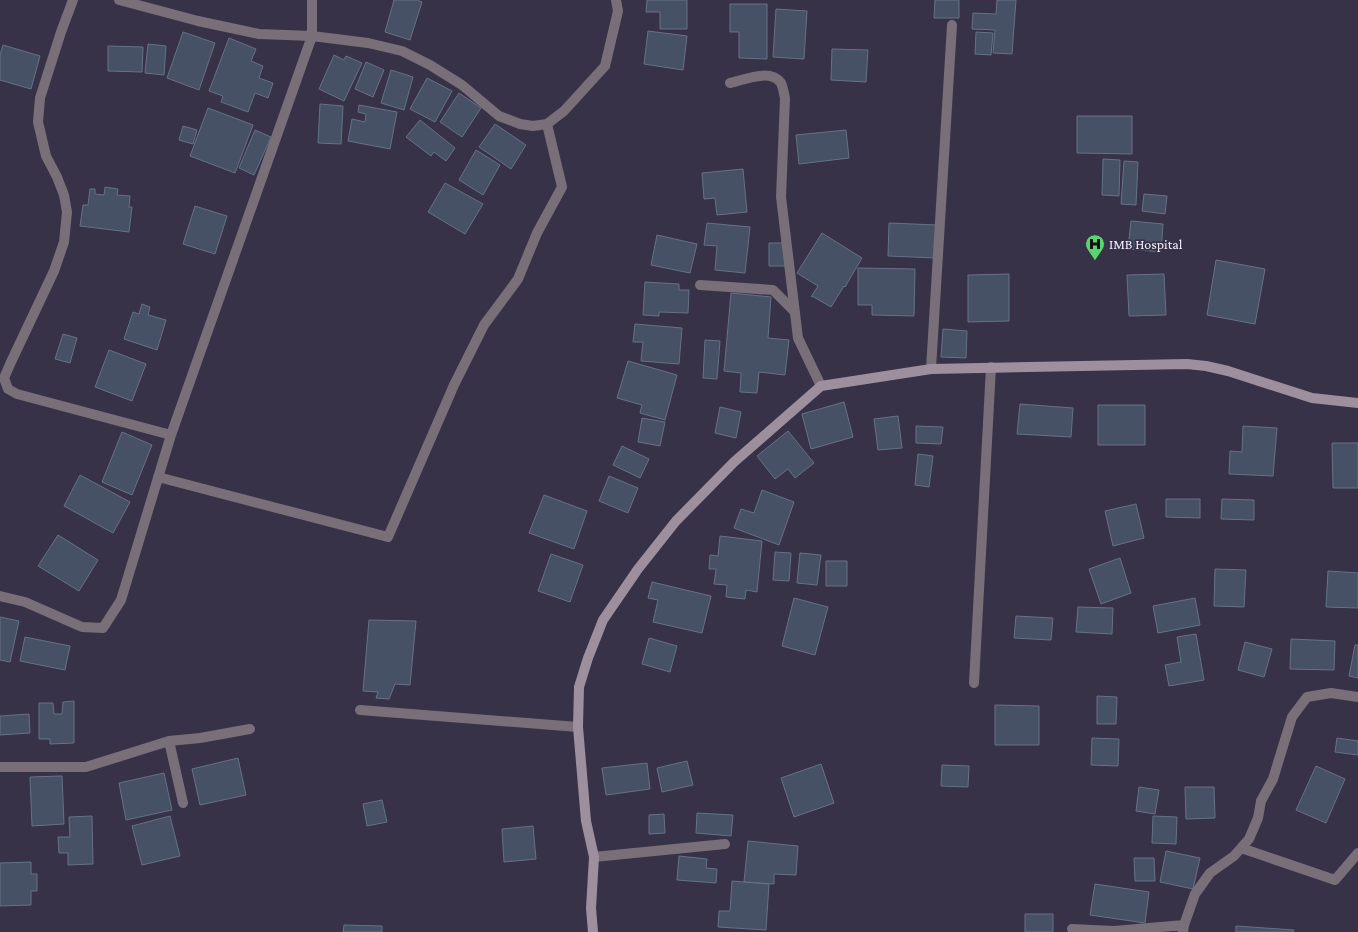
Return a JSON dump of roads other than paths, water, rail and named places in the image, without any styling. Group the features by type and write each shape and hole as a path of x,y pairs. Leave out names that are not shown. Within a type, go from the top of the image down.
{"main road":[{"path":"593,932 592,908 594,857 586,821 578,727 579,687 588,658 603,620 638,569 676,521 734,462 821,386 931,369 1187,364 1206,366 1228,371 1312,398 1358,403"}],"street":[{"path":"73,0 40,98 38,122 46,156 58,177 64,195 67,212 64,242 54,271 4,378 8,389 17,394 171,435"},
{"path":"118,0 259,34 312,36 368,43 402,51 430,65 462,86 499,116 520,124 533,126 547,124 564,111 605,66 618,10 616,0"},
{"path":"0,596 25,602 82,627 104,628 121,600 171,435 312,36 312,0"},
{"path":"931,369 952,25"},
{"path":"730,83 763,75 773,77 781,84 785,98 781,197 798,338 821,386"},
{"path":"158,477 388,536 454,385 484,325 518,279 538,233 562,187 547,124"},
{"path":"700,285 773,290 795,312"},
{"path":"974,683 991,367"},
{"path":"1072,929 1114,931 1183,929 1195,894 1210,873 1234,856 1249,839 1258,818 1261,801 1273,779 1292,717 1307,697 1331,693 1358,697"},
{"path":"360,710 578,727"},
{"path":"0,767 86,768 169,741 200,738 250,729"},
{"path":"169,741 183,803"},
{"path":"594,857 724,844"},
{"path":"1242,848 1335,880 1358,853"}],"place":[{"name":"IMB Hospital","path":"1095,261"}]}
